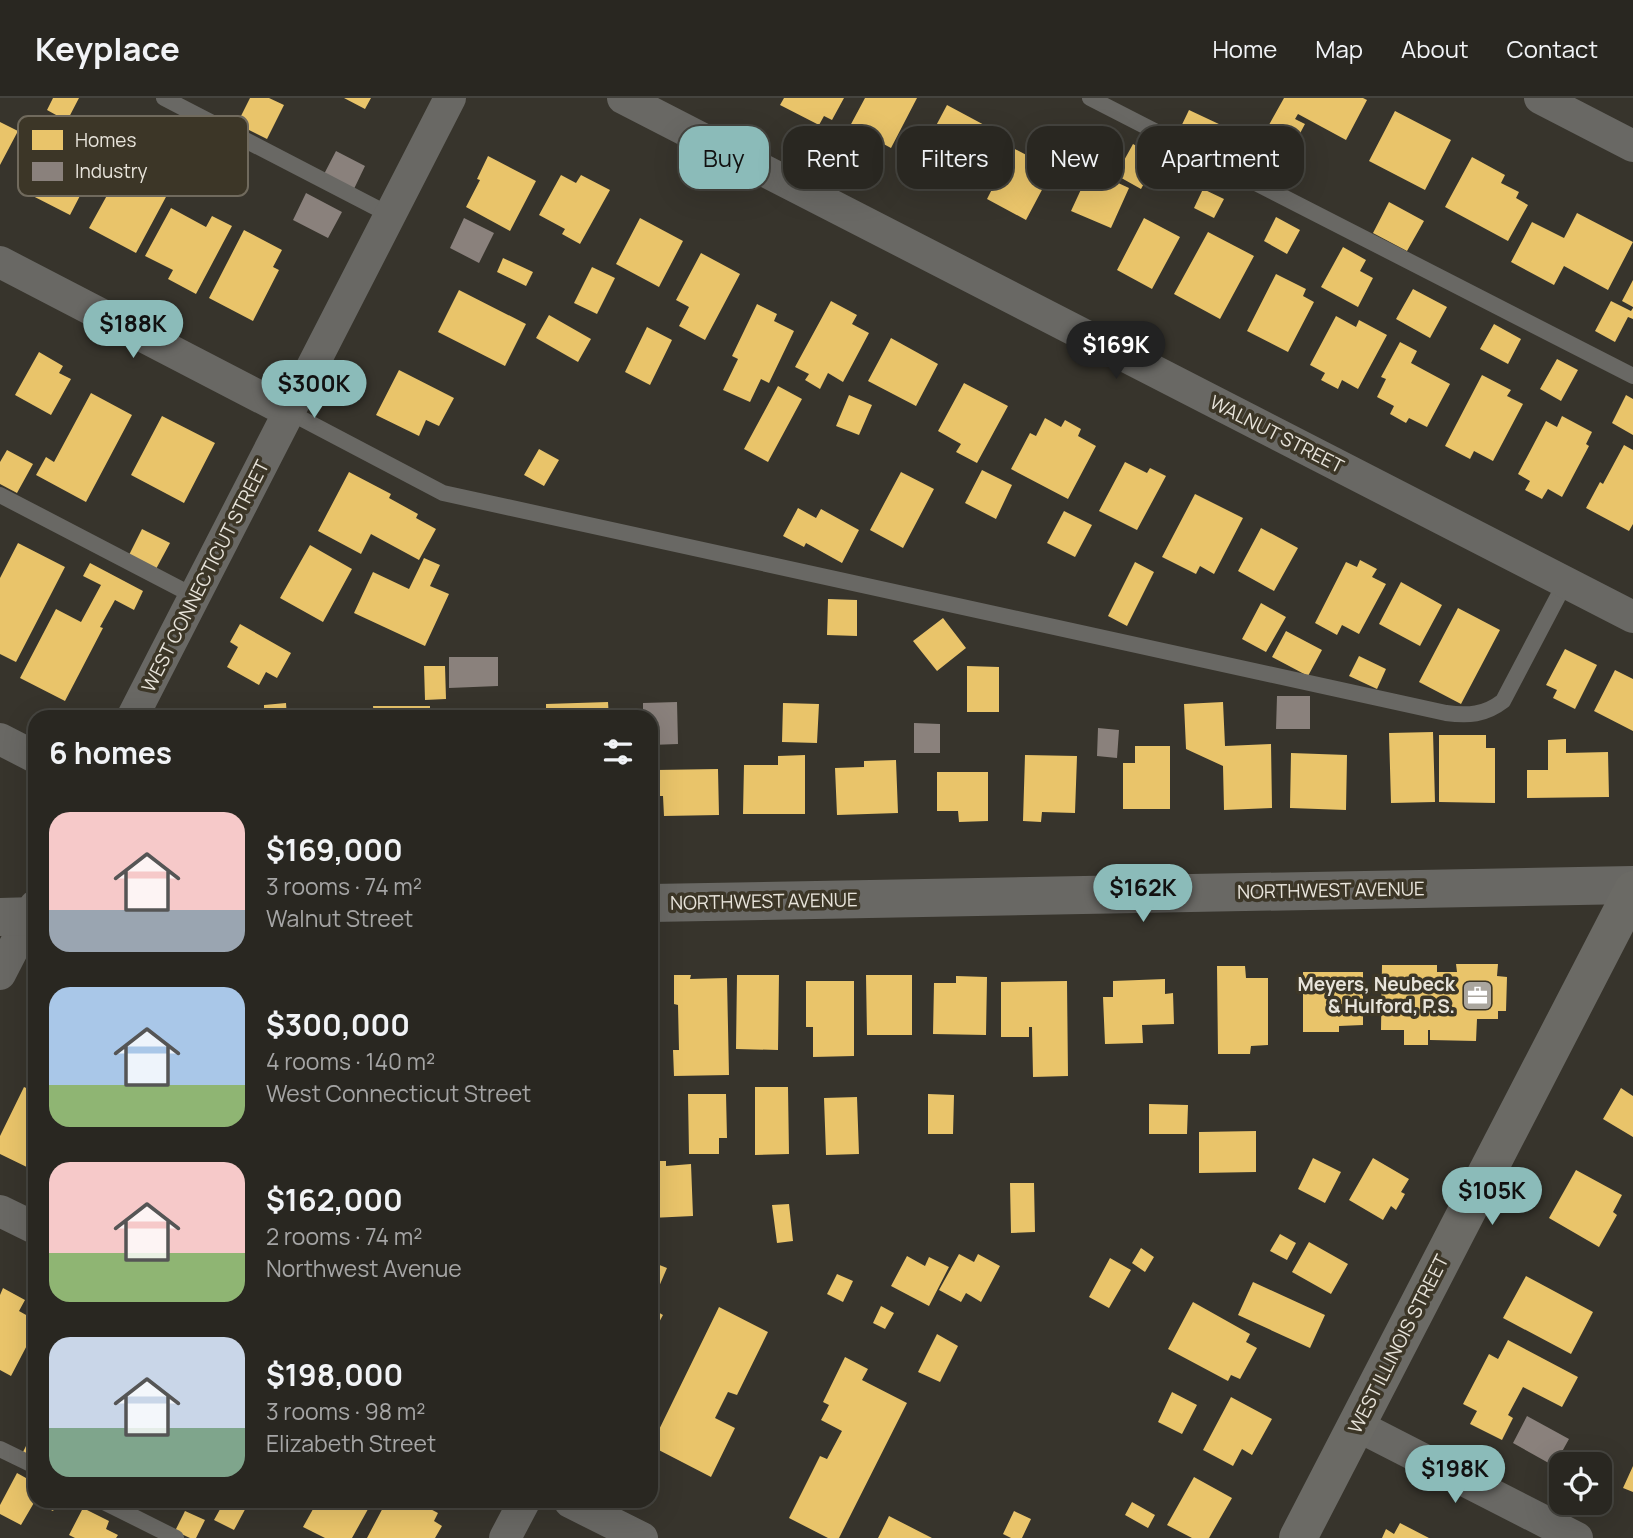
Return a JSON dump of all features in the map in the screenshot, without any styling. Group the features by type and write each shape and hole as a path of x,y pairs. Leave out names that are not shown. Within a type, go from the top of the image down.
{"main road":[{"name":"WEST ILLINOIS STREET","path":"1298,1538 1633,887"}],"street":[{"name":"WEST CONNECTICUT STREET","path":"136,710 450,98"},
{"name":"WALNUT STREET","path":"623,98 1633,617"},
{"path":"1541,98 1633,145"},
{"path":"0,262 289,412"},
{"path":"0,739 28,753"},
{"name":"NORTHWEST AVENUE","path":"658,903 1633,887"},
{"path":"0,974 25,914"},
{"path":"0,1211 28,1225"},
{"path":"1356,1425 1577,1538"},
{"path":"505,1538 521,1508"},
{"path":"582,1508 642,1538"}],"lane":[{"path":"164,98 199,116"},
{"path":"1090,98 1633,376"},
{"path":"248,141 390,215"},
{"path":"289,412 443,493 1455,714 1480,713 1493,709 1503,701 1565,583"},
{"path":"0,495 194,596"},
{"path":"0,1448 28,1462"},
{"path":"116,1508 176,1538"}],"building: Homes":[{"path":"53,98 79,98 70,116 58,116 47,110"},
{"path":"250,98 269,98 284,105 267,139 248,130 248,116 241,116"},
{"path":"344,98 371,98 365,109"},
{"path":"784,98 844,98 832,120 824,116 819,125 780,105"},
{"path":"865,98 917,98 902,126 897,126 897,136 891,148 883,144 883,126 850,126"},
{"path":"1284,98 1367,100 1346,140 1298,114 1295,119 1305,124 1304,126 1268,126"},
{"path":"947,105 986,126 936,126"},
{"path":"1189,110 1221,125 1220,126 1181,126"},
{"path":"1395,111 1451,140 1425,190 1369,161"},
{"path":"0,122 18,131 0,165"},
{"path":"1133,144 1137,146 1137,187 1123,179 1123,162"},
{"path":"1013,148 1027,155 1027,189 1042,189 1026,220 987,199 992,189 1013,189"},
{"path":"488,156 536,181 510,231 466,207 480,180 477,179"},
{"path":"1472,157 1505,175 1501,183 1519,192 1516,198 1528,205 1508,241 1445,207"},
{"path":"561,175 576,183 581,175 610,190 580,244 562,234 565,229 539,215"},
{"path":"1123,185 1129,188 1111,228 1071,211 1081,189 1123,189"},
{"path":"1203,189 1224,199 1214,218 1194,208"},
{"path":"33,196 80,196 70,215"},
{"path":"107,196 166,196 136,253 89,228"},
{"path":"1389,202 1424,221 1407,251 1373,233"},
{"path":"171,208 206,227 212,216 232,226 196,294 168,279 173,270 145,256"},
{"path":"1577,213 1633,242 1608,290 1564,266 1554,285 1511,262 1532,222 1564,238"},
{"path":"1276,217 1300,230 1287,254 1264,241"},
{"path":"640,218 683,241 659,287 616,264"},
{"path":"1144,218 1180,237 1152,289 1117,270"},
{"path":"244,230 282,250 273,267 279,270 253,321 209,298"},
{"path":"1208,232 1254,256 1220,319 1174,294"},
{"path":"1343,247 1366,260 1360,271 1373,278 1358,307 1321,287"},
{"path":"701,253 740,274 705,340 679,326 689,307 676,300"},
{"path":"503,258 533,272 526,286 497,272"},
{"path":"592,267 615,278 597,314 574,303"},
{"path":"1276,274 1306,289 1303,296 1314,302 1288,352 1247,331"},
{"path":"1633,280 1633,307 1622,301"},
{"path":"1413,289 1447,307 1430,338 1396,319"},
{"path":"459,290 526,324 505,366 438,332"},
{"path":"831,301 857,315 852,324 869,333 843,382 828,373 820,389 805,380 809,374 795,367"},
{"path":"1611,301 1631,311 1633,308 1633,319 1628,317 1615,342 1595,331"},
{"path":"757,304 777,314 774,321 794,331 769,383 761,379 750,402 723,390 738,359 732,356"},
{"path":"549,315 591,339 578,362 536,338"},
{"path":"1336,316 1356,327 1359,320 1387,335 1358,389 1342,380 1338,389 1321,380 1325,373 1310,365"},
{"path":"1494,324 1521,339 1508,364 1480,349"},
{"path":"647,327 672,340 650,385 625,372"},
{"path":"891,338 938,364 916,406 868,381"},
{"path":"1400,342 1417,351 1411,363 1450,384 1427,427 1409,418 1406,423 1390,414 1394,406 1377,397 1386,379 1381,377"},
{"path":"39,352 63,366 59,373 71,379 51,415 15,395"},
{"path":"1557,359 1578,370 1561,401 1540,389"},
{"path":"399,370 454,398 439,426 426,420 419,436 376,415"},
{"path":"1482,375 1511,390 1507,396 1523,404 1493,461 1474,451 1470,459 1445,446"},
{"path":"964,383 1008,406 977,463 956,452 961,444 938,431"},
{"path":"778,386 802,399 768,462 744,449"},
{"path":"91,393 132,415 86,502 36,475 46,457 54,462"},
{"path":"849,395 872,405 859,435 836,426"},
{"path":"1626,395 1633,399 1633,435 1612,423"},
{"path":"162,416 215,443 184,503 131,475"},
{"path":"1562,416 1592,432 1586,444 1589,446 1562,497 1548,489 1542,499 1525,490 1530,481 1518,474 1546,421 1557,427"},
{"path":"1045,418 1061,427 1065,420 1081,429 1078,436 1096,446 1068,499 1011,469 1030,433 1036,436"},
{"path":"1624,445 1633,450 1633,524 1629,531 1586,508 1600,482 1603,484"},
{"path":"539,449 559,460 544,486 524,475"},
{"path":"7,450 33,464 17,493 0,484 0,462"},
{"path":"1125,462 1147,473 1150,468 1166,476 1137,530 1099,511"},
{"path":"982,470 1012,485 996,519 965,503"},
{"path":"349,472 391,494 389,498 418,514 416,518 436,529 419,560 371,534 361,554 318,531"},
{"path":"901,472 934,489 903,548 870,530"},
{"path":"1195,494 1243,518 1214,574 1200,566 1196,574 1162,557"},
{"path":"798,508 816,518 821,509 859,530 842,563 806,543 804,547 783,536"},
{"path":"1064,511 1092,525 1075,557 1047,543"},
{"path":"1261,528 1298,548 1274,591 1238,571"},
{"path":"142,529 170,543 156,569 129,555"},
{"path":"18,543 65,567 16,662 0,654 0,578"},
{"path":"310,545 352,569 323,622 280,598"},
{"path":"424,558 440,565 430,586 449,594 425,646 354,613 373,572 409,589"},
{"path":"1360,560 1377,569 1372,577 1386,584 1359,634 1342,625 1337,635 1315,623 1346,562 1357,567"},
{"path":"1135,562 1154,572 1127,626 1108,616"},
{"path":"90,563 143,591 134,610 115,600 65,701 20,678 56,609 81,622 101,585 83,576"},
{"path":"1401,582 1442,605 1420,646 1379,624"},
{"path":"828,599 857,600 857,636 827,635"},
{"path":"1261,603 1286,617 1266,652 1242,639"},
{"path":"1458,608 1500,630 1461,704 1419,682"},
{"path":"943,618 966,648 937,671 913,641"},
{"path":"240,624 291,653 277,678 266,672 259,685 227,667 238,647 230,642"},
{"path":"1286,631 1322,650 1308,676 1272,657"},
{"path":"1565,649 1597,665 1575,709 1553,698 1557,690 1546,685"},
{"path":"1359,656 1386,669 1377,689 1349,676"},
{"path":"424,666 445,666 446,699 425,700"},
{"path":"967,666 999,667 999,712 967,712"},
{"path":"1615,670 1633,679 1633,731 1594,711"},
{"path":"608,702 608,710 546,710 546,704"},
{"path":"1223,702 1225,746 1271,744 1272,808 1224,810 1223,766 1186,749 1184,704"},
{"path":"286,703 286,710 264,710 264,705"},
{"path":"783,703 819,704 817,743 782,742"},
{"path":"373,706 430,706 430,710 373,710"},
{"path":"1433,732 1435,802 1391,803 1389,733"},
{"path":"1439,735 1486,735 1486,748 1495,748 1495,803 1439,802"},
{"path":"1566,739 1566,753 1608,752 1609,797 1527,798 1527,770 1548,770 1548,740"},
{"path":"1135,746 1170,746 1170,809 1123,809 1123,763 1135,763"},
{"path":"1291,753 1347,755 1346,810 1290,808"},
{"path":"805,755 805,814 743,814 744,765 778,765 778,756"},
{"path":"1025,755 1077,756 1075,813 1042,812 1041,822 1023,821"},
{"path":"896,760 898,813 837,815 835,768 864,767 864,761"},
{"path":"718,769 719,815 664,816 663,796 658,796 658,770"},
{"path":"937,772 988,772 988,821 959,822 958,811 937,811"},
{"path":"1456,964 1498,964 1497,976 1507,977 1506,1011 1498,1011 1498,1019 1477,1019 1476,1041 1430,1040 1428,1030 1428,1045 1404,1045 1404,1030 1381,1030 1382,965 1437,965 1437,972 1457,972"},
{"path":"1217,966 1245,966 1246,978 1268,978 1268,1045 1251,1046 1250,1054 1218,1054"},
{"path":"1303,972 1363,972 1363,1025 1339,1026 1339,1032 1303,1032"},
{"path":"674,975 691,975 690,979 727,978 729,1075 674,1076 673,1050 679,1050"},
{"path":"737,975 779,975 778,1050 736,1049"},
{"path":"866,975 912,975 912,1035 867,1035"},
{"path":"956,976 987,977 986,1035 933,1034 934,983 956,983"},
{"path":"1165,979 1165,994 1173,993 1174,1024 1142,1025 1143,1043 1105,1044 1103,997 1113,997 1113,981"},
{"path":"806,981 854,981 854,1056 813,1057 813,1027 806,1027"},
{"path":"1067,981 1068,1076 1033,1077 1032,1027 1029,1027 1029,1037 1001,1037 1001,982"},
{"path":"24,1087 28,1089 28,1168 0,1154 0,1136"},
{"path":"755,1087 788,1087 789,1154 755,1155"},
{"path":"1621,1088 1633,1096 1633,1137 1603,1119"},
{"path":"688,1094 726,1094 727,1138 719,1138 719,1154 689,1154"},
{"path":"928,1094 954,1095 953,1134 928,1134"},
{"path":"857,1097 859,1154 826,1155 824,1098"},
{"path":"1149,1104 1188,1105 1187,1134 1149,1134"},
{"path":"1256,1131 1256,1172 1199,1173 1199,1132"},
{"path":"1313,1158 1341,1172 1325,1203 1298,1189"},
{"path":"1373,1158 1409,1179 1401,1192 1405,1194 1396,1210 1391,1206 1383,1220 1349,1200"},
{"path":"658,1161 666,1161 666,1166 691,1164 693,1216 658,1218"},
{"path":"1576,1170 1622,1195 1613,1212 1617,1215 1599,1247 1549,1218"},
{"path":"1010,1183 1034,1183 1035,1232 1011,1233"},
{"path":"789,1204 793,1241 777,1243 772,1205"},
{"path":"1280,1234 1296,1243 1287,1260 1270,1251"},
{"path":"1309,1242 1348,1264 1331,1294 1292,1272"},
{"path":"1141,1248 1154,1257 1145,1272 1132,1263"},
{"path":"959,1254 974,1262 978,1254 1000,1266 981,1302 966,1293 961,1302 939,1290"},
{"path":"907,1256 925,1266 929,1257 949,1267 929,1306 891,1286"},
{"path":"1110,1258 1131,1270 1109,1308 1089,1297"},
{"path":"658,1264 667,1268 658,1289"},
{"path":"837,1274 853,1281 843,1302 827,1294"},
{"path":"1526,1276 1593,1312 1571,1354 1503,1318"},
{"path":"1253,1282 1325,1315 1310,1348 1238,1315"},
{"path":"3,1288 25,1300 19,1311 28,1316 28,1343 11,1376 0,1370 0,1295"},
{"path":"1193,1302 1250,1334 1246,1342 1257,1348 1240,1379 1231,1375 1228,1381 1168,1349"},
{"path":"881,1306 894,1313 885,1329 873,1323"},
{"path":"719,1307 768,1332 737,1395 728,1392 715,1418 735,1428 711,1477 658,1450 658,1432"},
{"path":"937,1334 958,1346 940,1382 918,1372"},
{"path":"1508,1340 1578,1377 1562,1407 1523,1387 1508,1415 1513,1418 1502,1440 1470,1424 1477,1411 1463,1404 1489,1354 1498,1359"},
{"path":"845,1357 868,1369 862,1380 907,1403 839,1538 828,1538 789,1518 820,1456 827,1459 842,1431 821,1420 829,1405 823,1402"},
{"path":"1172,1392 1197,1405 1182,1434 1158,1422"},
{"path":"1231,1397 1272,1419 1252,1455 1242,1449 1233,1466 1203,1450"},
{"path":"28,1442 28,1454 23,1452"},
{"path":"1633,1466 1633,1492 1623,1488"},
{"path":"17,1473 28,1479 28,1508 31,1508 21,1525 0,1514 0,1505"},
{"path":"1194,1477 1232,1498 1209,1538 1192,1538 1167,1525"},
{"path":"1132,1502 1155,1515 1148,1528 1125,1515"},
{"path":"83,1508 109,1521 106,1529 118,1535 116,1538 75,1538 69,1535"},
{"path":"221,1508 246,1508 234,1530 214,1520"},
{"path":"314,1508 369,1508 352,1538 325,1538 303,1527"},
{"path":"383,1508 428,1508 438,1513 434,1521 442,1526 435,1538 367,1538"},
{"path":"185,1511 205,1520 196,1538 175,1531"},
{"path":"1014,1511 1031,1519 1022,1538 1011,1538 1003,1534"},
{"path":"889,1516 932,1538 878,1538"},
{"path":"1400,1523 1429,1538 1382,1538 1386,1529 1394,1534"}],"building: Industry":[{"path":"336,151 365,166 353,191 323,176"},
{"path":"306,193 342,212 328,238 293,220"},
{"path":"464,218 494,233 479,263 450,248"},
{"path":"449,657 498,657 498,686 449,688"},
{"path":"1277,696 1310,696 1310,729 1276,729"},
{"path":"677,702 678,744 658,745 658,710 643,710 643,703"},
{"path":"914,723 940,724 940,753 914,753"},
{"path":"1098,728 1119,730 1117,758 1097,756"},
{"path":"1527,1416 1569,1439 1562,1452 1549,1452 1549,1463 1513,1443"}],"place":[{"name":"Meyers, Neubeck & Hulford, P.S.","path":"1478,995"}]}
